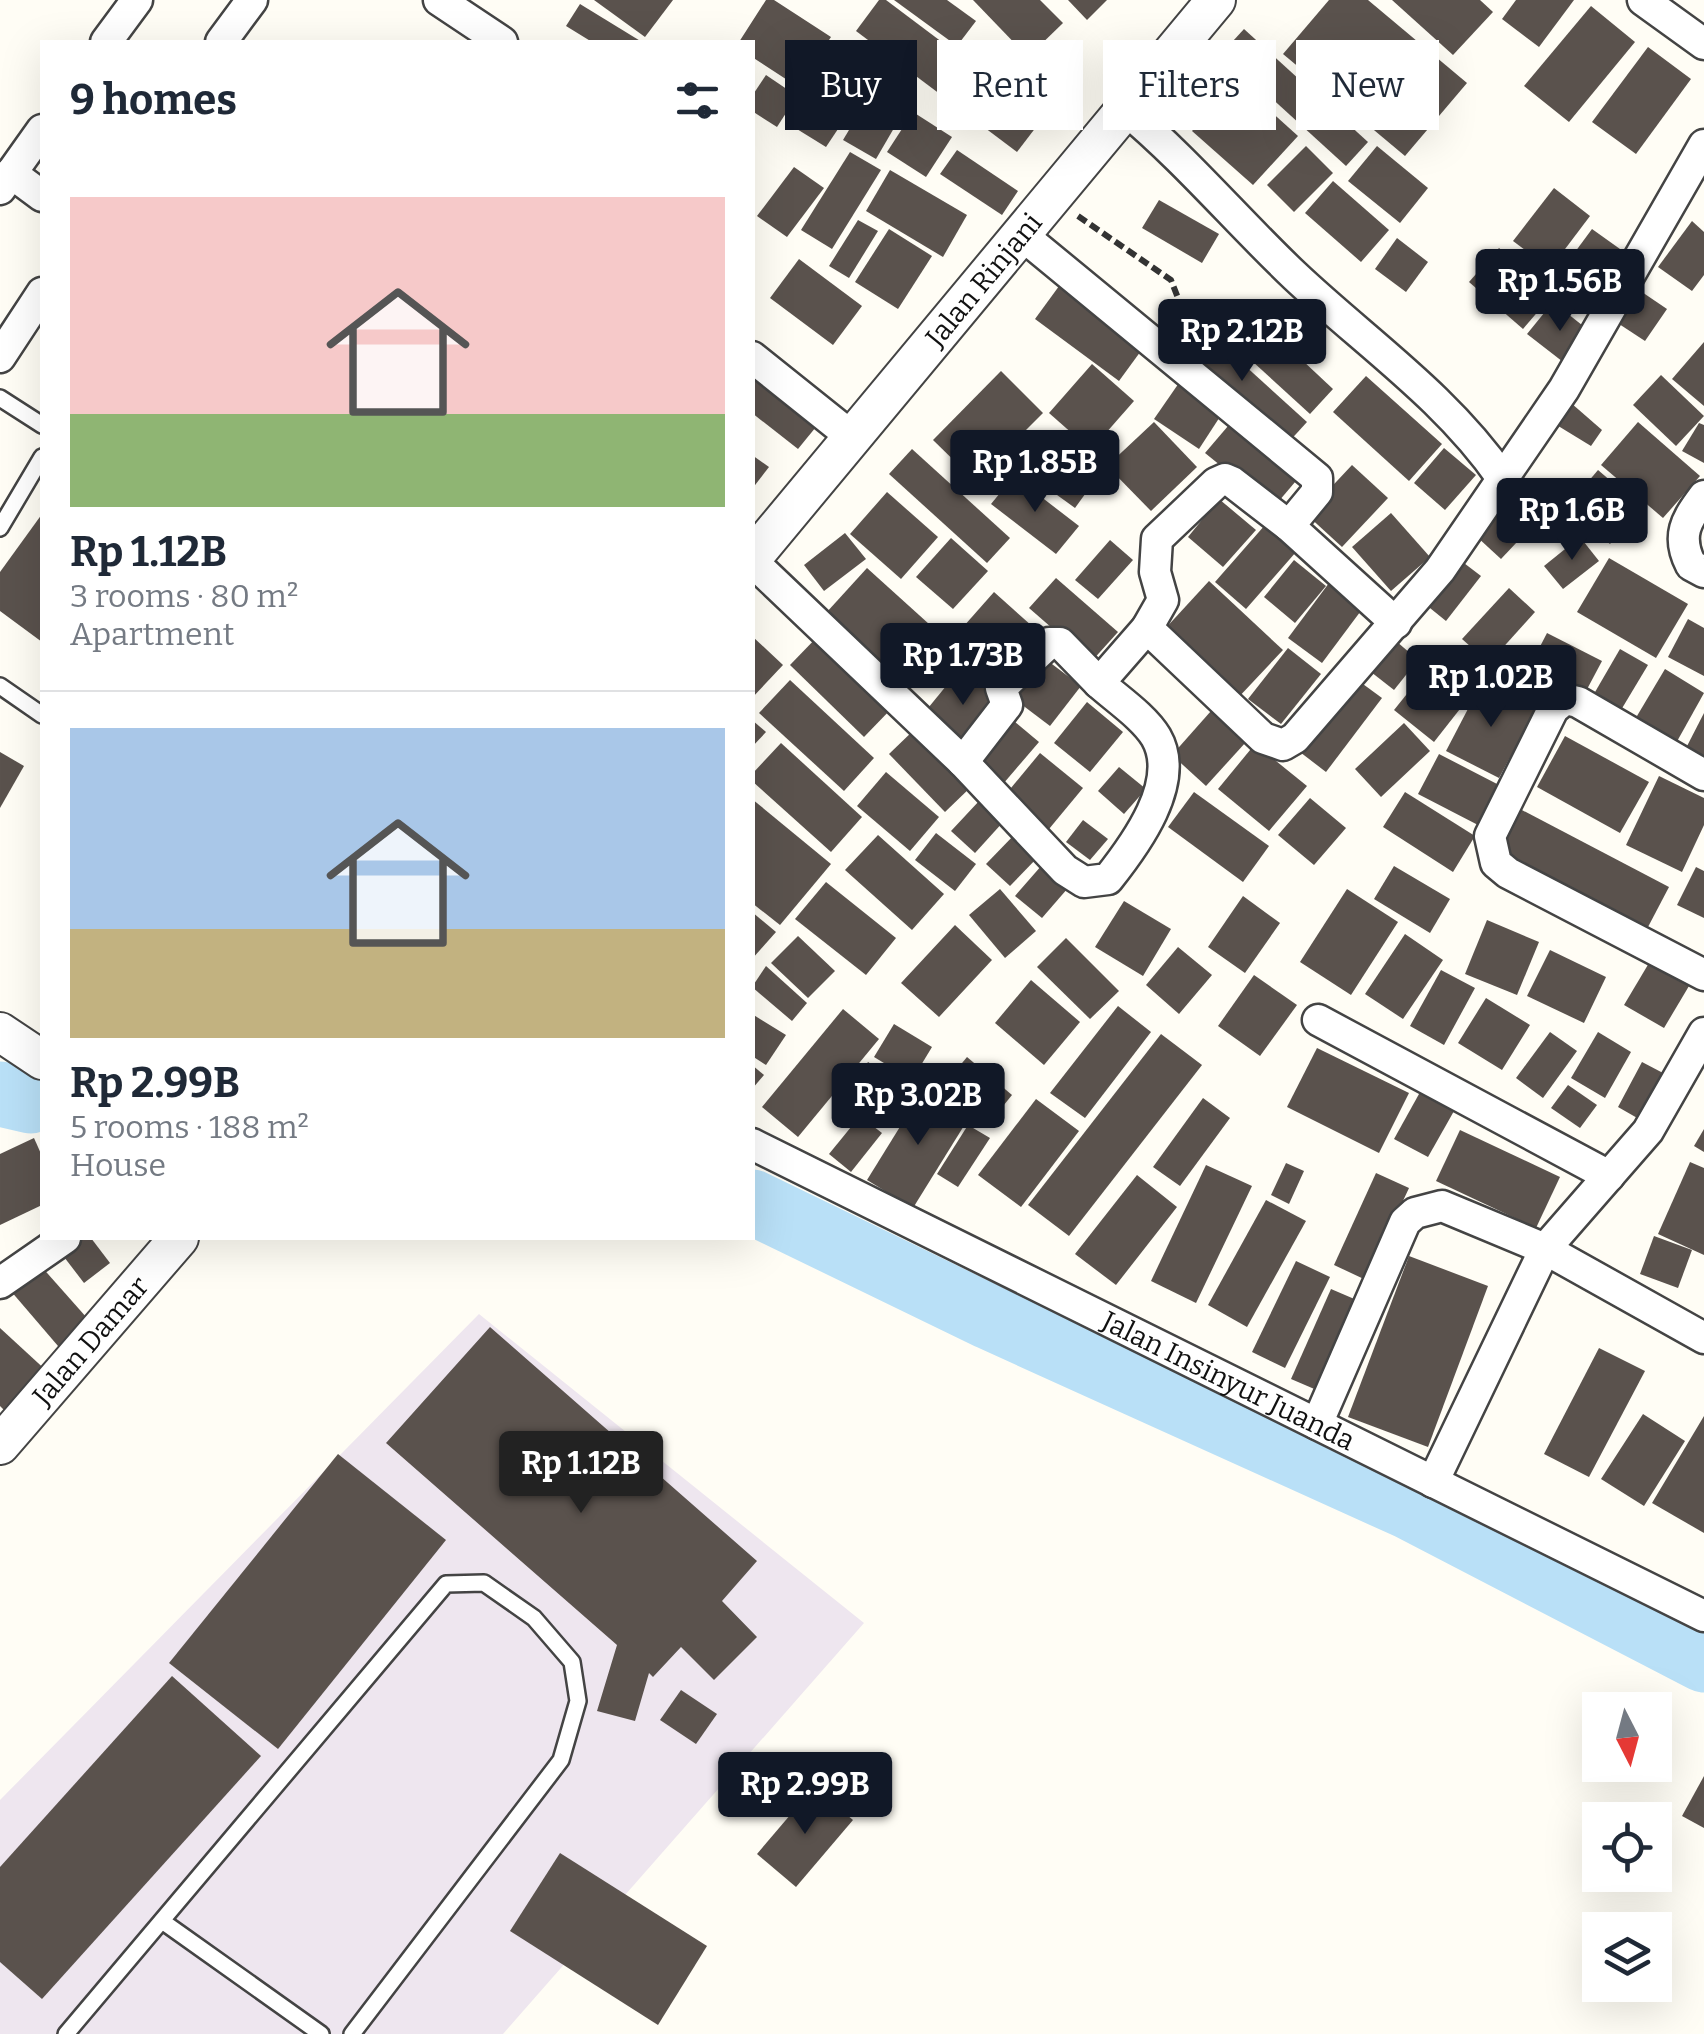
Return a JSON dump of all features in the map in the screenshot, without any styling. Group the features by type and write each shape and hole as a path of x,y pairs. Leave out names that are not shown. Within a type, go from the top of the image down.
{"street":[{"path":"107,40 137,0"},
{"path":"222,40 252,0"},
{"path":"438,0 499,40"},
{"name":"Jalan Rinjani","path":"1183,40 1216,0"},
{"path":"1643,0 1704,44"},
{"name":"Jalan Rinjani","path":"755,555 1109,130"},
{"path":"1148,130 1206,183 1298,279 1414,379 1484,450 1502,478"},
{"path":"40,133 6,181 40,195"},
{"path":"1147,628 1230,710 1269,742 1284,744 1295,738 1440,570 1564,389 1704,145"},
{"path":"1022,235 1159,352 1317,478 1317,492 1289,526"},
{"path":"0,357 40,295"},
{"path":"755,359 852,437"},
{"path":"1099,683 1147,628 1162,600 1155,572 1157,539 1224,479 1289,526 1396,623"},
{"path":"1704,496 1685,522 1682,536 1691,565 1704,572"},
{"path":"755,562 963,762 1065,870 1084,882 1108,878 1137,842 1161,777 1163,752 1154,732 1060,643 1049,643 1000,688 1007,705 963,762"},
{"path":"1704,775 1578,702 1564,699 1554,709 1490,836 1496,864 1508,873 1704,976"},
{"path":"1318,1020 1609,1176"},
{"path":"0,1032 40,1059"},
{"path":"1432,1482 1545,1249 1648,1131 1704,1032"},
{"name":"Jalan Insinyur Juanda","path":"755,1145 1704,1616"},
{"path":"1317,1424 1405,1222 1415,1213 1442,1206 1545,1249 1704,1338"},
{"path":"0,1284 62,1240"},
{"name":"Jalan Damar","path":"0,1445 177,1240"}],"lane":[{"path":"0,398 40,423"},
{"path":"0,528 40,460"},
{"path":"0,686 40,714"},
{"path":"66,2034 446,1584 484,1583 534,1618 572,1662 578,1701 561,1760 352,2034"},
{"path":"162,1921 321,2034"}],"path":[{"path":"1052,198 1172,280 1183,312 1159,352"}],"shaded area":[{"path":"479,1314 864,1623 503,2034 0,2034 0,1800"}],"building":[{"path":"594,0 673,0 645,37"},
{"path":"766,0 774,0 831,37 785,40 785,79 755,59 755,40 740,40"},
{"path":"879,0 886,0 939,40 937,92 917,77 917,40 868,40 856,31"},
{"path":"894,0 947,0 976,21 962,40 949,40"},
{"path":"973,0 1040,0 1063,23 1046,40 1012,40"},
{"path":"1068,0 1107,0 1087,20"},
{"path":"1329,0 1368,0 1416,40 1296,40 1296,65 1283,54"},
{"path":"1392,0 1480,0 1493,12 1453,55"},
{"path":"1516,0 1574,0 1539,47 1502,19"},
{"path":"580,4 639,40 589,40 566,26"},
{"path":"1591,6 1635,42 1569,122 1524,86"},
{"path":"1244,29 1256,40 1234,40"},
{"path":"1648,47 1691,79 1636,154 1592,122"},
{"path":"1276,58 1296,76 1296,120 1276,102"},
{"path":"1439,60 1467,83 1439,116"},
{"path":"766,75 785,88 785,115 777,127 755,113 755,92"},
{"path":"917,115 952,137 926,177 887,152 901,130 917,130"},
{"path":"1276,116 1298,136 1253,185 1192,131 1276,130"},
{"path":"798,130 837,130 826,147"},
{"path":"849,130 893,130 876,159 843,140"},
{"path":"988,130 1034,130 1017,152"},
{"path":"1306,130 1355,130 1368,142 1346,166"},
{"path":"1374,130 1427,130 1405,156"},
{"path":"1306,146 1333,173 1294,212 1267,185"},
{"path":"1377,146 1428,188 1400,223 1348,181"},
{"path":"957,150 1018,191 1002,215 940,174"},
{"path":"850,152 881,170 832,249 801,230"},
{"path":"794,167 824,188 787,237 757,216"},
{"path":"890,170 967,215 943,257 866,211"},
{"path":"1333,181 1389,230 1361,262 1305,213"},
{"path":"1554,188 1590,216 1550,269 1513,241"},
{"path":"1159,200 1219,234 1202,263 1142,228"},
{"path":"858,220 878,231 849,278 829,266"},
{"path":"1692,221 1704,232 1704,275 1692,291 1658,267"},
{"path":"889,229 932,256 898,309 855,282"},
{"path":"1592,229 1634,259 1606,297 1564,267"},
{"path":"1397,238 1428,262 1406,292 1375,269"},
{"path":"1499,248 1553,294 1523,329 1469,282"},
{"path":"799,259 862,306 833,345 770,298"},
{"path":"1062,282 1146,344 1119,381 1035,319"},
{"path":"1636,288 1667,309 1645,341 1613,320"},
{"path":"1553,302 1592,333 1567,365 1527,334"},
{"path":"1241,303 1333,389 1310,414 1217,329"},
{"path":"1198,323 1307,422 1286,445 1177,346"},
{"path":"1704,342 1704,406 1672,379"},
{"path":"1092,364 1134,401 1091,450 1049,413"},
{"path":"755,371 820,422 798,449 755,415"},
{"path":"1001,371 1043,413 975,481 933,440"},
{"path":"1661,375 1704,416 1676,446 1633,405"},
{"path":"1366,376 1442,444 1409,481 1333,412"},
{"path":"1181,380 1225,409 1199,449 1154,419"},
{"path":"1571,403 1602,430 1591,446 1555,424"},
{"path":"1234,419 1301,475 1273,508 1205,453"},
{"path":"1154,422 1197,467 1151,511 1107,466"},
{"path":"1638,422 1700,476 1663,518 1601,465"},
{"path":"1699,423 1704,425 1704,463 1682,451"},
{"path":"1061,444 1101,472 1075,508 1035,479"},
{"path":"1444,448 1476,475 1445,510 1414,483"},
{"path":"912,449 1010,538 987,563 889,474"},
{"path":"755,457 769,467 755,485"},
{"path":"1352,465 1388,498 1342,547 1306,514"},
{"path":"1598,470 1641,507 1610,544 1566,508"},
{"path":"1014,476 1079,526 1056,554 991,504"},
{"path":"887,492 938,537 901,579 850,534"},
{"path":"1219,499 1256,530 1223,567 1188,537"},
{"path":"1510,500 1535,523 1501,559 1476,536"},
{"path":"1391,513 1430,557 1391,591 1352,547"},
{"path":"40,517 40,641 0,611 0,572"},
{"path":"1265,525 1296,552 1246,609 1215,582"},
{"path":"845,533 866,559 824,591 804,565"},
{"path":"1580,537 1599,561 1563,589 1544,566"},
{"path":"951,538 988,571 953,609 916,577"},
{"path":"1110,540 1133,560 1098,599 1075,580"},
{"path":"1609,558 1688,604 1656,658 1577,612"},
{"path":"1294,560 1326,586 1295,623 1264,597"},
{"path":"1460,560 1481,576 1446,621 1425,604"},
{"path":"867,568 950,643 909,688 826,613"},
{"path":"1056,578 1118,632 1091,662 1029,608"},
{"path":"1332,579 1366,604 1322,663 1288,638"},
{"path":"1209,581 1283,650 1236,700 1163,631"},
{"path":"1509,588 1535,612 1489,663 1462,639"},
{"path":"994,592 1041,634 1004,677 956,635"},
{"path":"1688,619 1704,628 1704,676 1668,657"},
{"path":"1547,633 1602,661 1585,693 1530,666"},
{"path":"820,634 894,706 864,737 790,665"},
{"path":"755,639 783,665 755,695"},
{"path":"1396,641 1418,660 1394,690 1371,672"},
{"path":"1288,648 1321,674 1281,724 1248,699"},
{"path":"1620,649 1648,665 1618,715 1591,699"},
{"path":"1044,658 1081,686 1050,726 1013,698"},
{"path":"960,669 1001,702 966,746 924,713"},
{"path":"1427,669 1467,700 1434,742 1394,710"},
{"path":"1665,669 1704,693 1675,745 1634,721"},
{"path":"1352,676 1382,698 1326,772 1296,749"},
{"path":"790,680 874,758 844,791 759,713"},
{"path":"1482,682 1536,709 1499,778 1446,751"},
{"path":"1087,702 1123,732 1090,772 1054,743"},
{"path":"1211,711 1246,742 1206,786 1172,755"},
{"path":"1704,713 1704,760 1685,750"},
{"path":"1008,716 1039,742 1003,784 972,758"},
{"path":"755,723 766,732 755,744"},
{"path":"1404,723 1430,751 1381,797 1355,769"},
{"path":"916,728 973,785 945,812 889,754"},
{"path":"1565,736 1649,782 1620,833 1537,787"},
{"path":"781,743 862,817 831,852 755,784 755,771"},
{"path":"1255,744 1307,786 1269,831 1218,789"},
{"path":"0,752 24,766 0,808"},
{"path":"1040,753 1083,788 1049,829 1006,794"},
{"path":"1439,754 1499,785 1478,825 1418,794"},
{"path":"1119,767 1146,789 1124,814 1098,791"},
{"path":"886,772 939,817 910,851 857,806"},
{"path":"1659,776 1704,798 1704,825 1682,872 1626,845"},
{"path":"1194,792 1269,846 1243,882 1168,827"},
{"path":"1405,792 1475,836 1453,872 1383,827"},
{"path":"1310,798 1346,828 1314,865 1278,835"},
{"path":"980,800 1004,821 975,853 951,831"},
{"path":"755,801 831,864 780,925 755,905"},
{"path":"1520,809 1669,887 1648,927 1498,849"},
{"path":"1083,820 1108,839 1090,860 1066,842"},
{"path":"936,833 976,864 955,891 915,860"},
{"path":"1016,833 1040,855 1010,886 986,864"},
{"path":"878,835 944,894 912,930 845,870"},
{"path":"1042,865 1068,888 1042,918 1015,896"},
{"path":"1394,866 1450,899 1430,933 1374,899"},
{"path":"1696,867 1704,871 1704,918 1677,905"},
{"path":"826,882 896,938 866,975 795,919"},
{"path":"1000,889 1036,931 1005,958 969,915"},
{"path":"1347,889 1398,922 1351,995 1300,962"},
{"path":"1243,896 1280,923 1245,973 1208,947"},
{"path":"1124,901 1171,929 1143,976 1095,947"},
{"path":"755,914 776,932 755,956"},
{"path":"1487,920 1539,942 1517,995 1465,974"},
{"path":"955,925 992,960 939,1017 901,983"},
{"path":"1405,934 1443,960 1403,1019 1365,994"},
{"path":"798,936 835,971 808,998 771,963"},
{"path":"1066,938 1119,991 1090,1019 1037,967"},
{"path":"1178,947 1212,975 1179,1014 1146,985"},
{"path":"1550,950 1606,977 1584,1023 1527,996"},
{"path":"1649,963 1689,986 1664,1028 1624,1005"},
{"path":"766,966 807,1003 792,1021 755,990"},
{"path":"1441,970 1475,988 1444,1045 1410,1026"},
{"path":"1254,975 1297,1005 1260,1056 1218,1026"},
{"path":"1031,980 1080,1022 1044,1065 995,1023"},
{"path":"1486,998 1530,1025 1502,1070 1458,1043"},
{"path":"1118,1006 1151,1032 1085,1118 1050,1093"},
{"path":"843,1009 879,1039 798,1137 762,1107"},
{"path":"755,1016 786,1035 766,1065 755,1058"},
{"path":"894,1024 932,1047 912,1080 874,1057"},
{"path":"1550,1032 1577,1051 1543,1098 1516,1078"},
{"path":"1598,1032 1631,1052 1605,1098 1571,1078"},
{"path":"1161,1034 1202,1065 1069,1236 1028,1205"},
{"path":"1317,1048 1409,1093 1379,1153 1287,1107"},
{"path":"967,1057 1012,1095 990,1122 944,1085"},
{"path":"868,1062 914,1093 892,1127 845,1096"},
{"path":"1642,1062 1663,1073 1639,1119 1618,1107"},
{"path":"755,1068 764,1075 755,1086"},
{"path":"1424,1085 1458,1104 1428,1157 1394,1139"},
{"path":"1568,1085 1597,1105 1580,1128 1551,1108"},
{"path":"924,1088 970,1116 913,1208 867,1180"},
{"path":"1203,1098 1230,1118 1180,1186 1153,1167"},
{"path":"1036,1099 1079,1131 1021,1207 978,1175"},
{"path":"860,1116 882,1133 851,1172 829,1154"},
{"path":"968,1125 990,1138 958,1187 937,1174"},
{"path":"1704,1129 1704,1152 1694,1146"},
{"path":"1460,1130 1560,1177 1536,1228 1436,1181"},
{"path":"34,1138 40,1152 40,1206 0,1225 0,1154"},
{"path":"1690,1162 1704,1168 1704,1255 1658,1234"},
{"path":"1286,1163 1304,1171 1289,1204 1271,1195"},
{"path":"1206,1165 1252,1186 1196,1303 1151,1281"},
{"path":"1376,1173 1409,1188 1366,1280 1334,1265"},
{"path":"1137,1175 1177,1207 1116,1285 1075,1254"},
{"path":"1266,1200 1306,1221 1247,1327 1208,1305"},
{"path":"1654,1236 1692,1250 1678,1288 1640,1274"},
{"path":"79,1240 93,1240 110,1263 84,1283 61,1253"},
{"path":"1409,1256 1488,1286 1428,1447 1348,1417"},
{"path":"1296,1261 1330,1277 1285,1368 1252,1352"},
{"path":"40,1265 95,1327 64,1353 10,1290"},
{"path":"1331,1289 1359,1301 1319,1391 1291,1379"},
{"path":"490,1327 757,1561 722,1601 757,1637 714,1680 681,1647 653,1677 649,1673 635,1721 597,1711 617,1645 386,1443"},
{"path":"0,1328 50,1374 10,1416 0,1406"},
{"path":"1599,1348 1645,1371 1589,1477 1544,1454"},
{"path":"1643,1414 1685,1441 1644,1506 1601,1479"},
{"path":"1704,1416 1704,1533 1652,1503"},
{"path":"338,1454 446,1540 278,1749 169,1663"},
{"path":"172,1676 261,1756 42,1999 0,1962 0,1867"},
{"path":"681,1690 717,1714 696,1744 660,1720"},
{"path":"1704,1776 1704,1828 1682,1816"},
{"path":"814,1787 853,1820 796,1887 757,1854"},
{"path":"560,1853 707,1946 658,2025 510,1931"}],"waterway":[{"path":"0,1094 31,1101"},
{"path":"755,1203 989,1317 1409,1507 1704,1660"}]}
